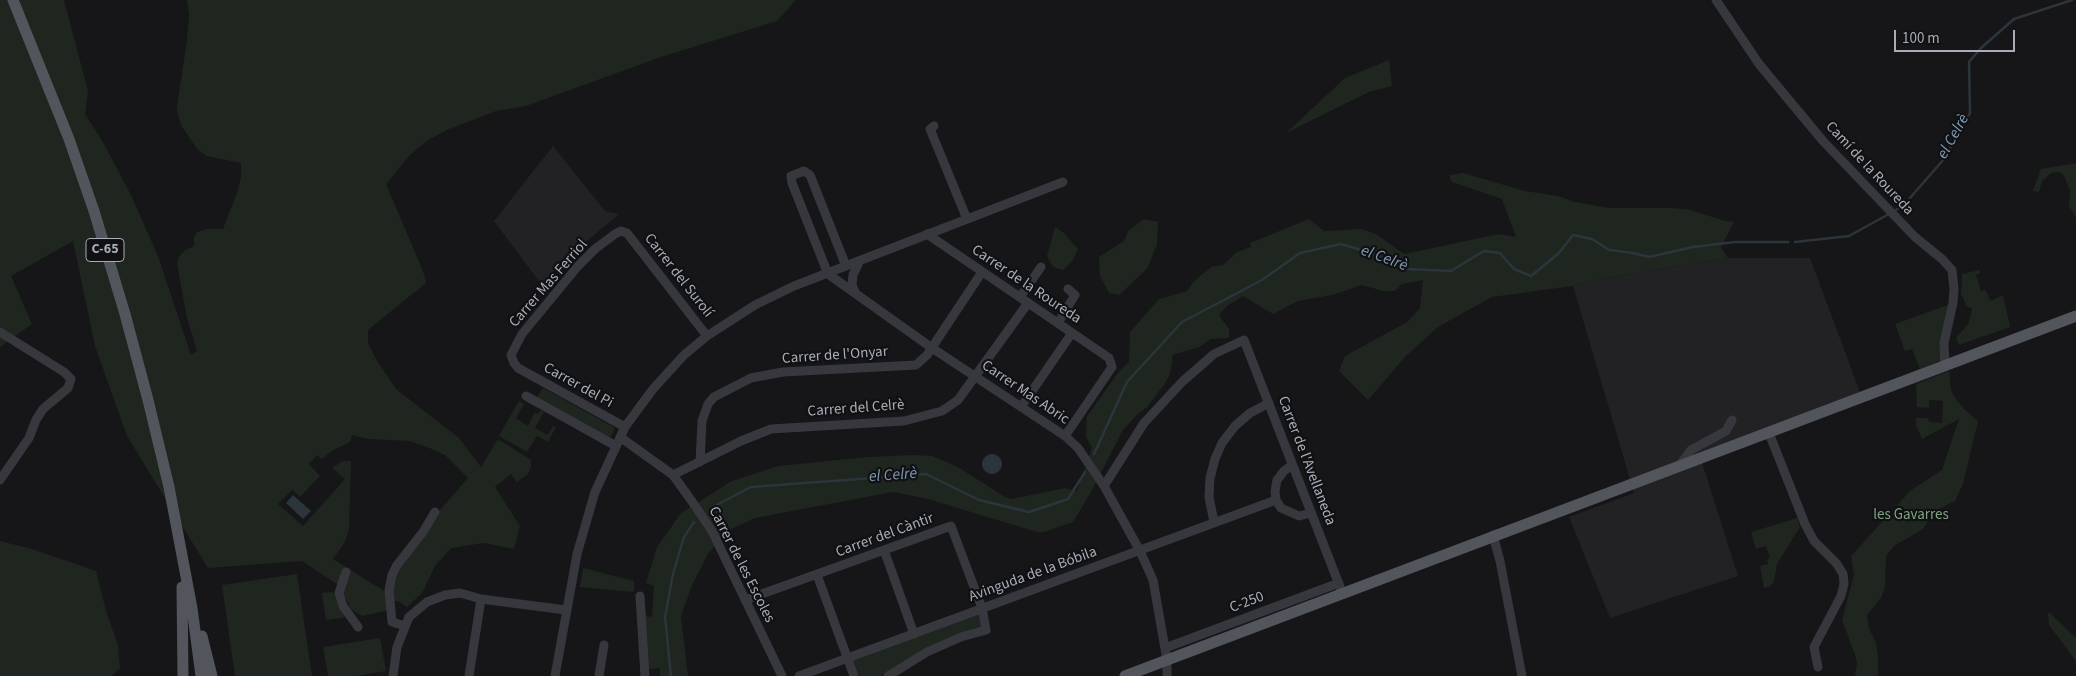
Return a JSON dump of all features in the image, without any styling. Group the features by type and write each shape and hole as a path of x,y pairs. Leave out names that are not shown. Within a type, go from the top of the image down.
{"main road":[{"name":"C-65","path":"13,0 69,139 94,211 148,400 173,508 192,608 201,676"},
{"name":"C-250","path":"1125,676 1166,654 1340,588 1493,536 2076,316"},
{"path":"173,508 171,524 182,587 184,676"},
{"path":"192,608 199,624 212,676"}],"street":[{"name":"Camí de la Roureda","path":"1716,0 1759,64 1823,141 1909,231 1952,270 1953,303 1944,343 1945,366"},
{"path":"934,126 930,129 967,219"},
{"path":"828,274 792,183 791,176 804,171 810,175 846,266"},
{"path":"555,676 581,538 595,492 625,428 652,389 684,355 707,336 755,305 794,286 1063,182"},
{"name":"Carrer Mas Ferriol","path":"518,368 511,355 515,346 542,308 595,249 615,234 621,231 627,233"},
{"name":"Carrer del Surolí","path":"627,233 707,336"},
{"name":"Carrer de la Roureda","path":"927,234 1109,358 1112,367 1065,436"},
{"path":"856,295 852,285 859,262"},
{"path":"1020,298 1041,267"},
{"name":"Carrer de l'Onyar","path":"700,462 702,421 708,404 714,397 752,378 783,372 916,365 927,356 982,272"},
{"name":"Carrer Mas Abric","path":"828,274 932,348 1065,436 1078,448 1104,486 1153,580 1166,654 1167,676"},
{"path":"1058,323 1075,295 1068,289"},
{"name":"Carrer del Celrè","path":"673,475 741,440 771,429 904,421 942,411 958,400 1028,303"},
{"path":"0,332 64,372 71,379 68,388 43,409 28,438 5,465 0,480"},
{"path":"1022,408 1072,333"},
{"name":"Carrer de l'Avellaneda","path":"1104,486 1144,423 1182,382 1214,354 1244,340 1340,588"},
{"name":"Carrer del Pi","path":"518,368 625,428"},
{"path":"526,396 618,441"},
{"path":"1214,522 1209,497 1210,478 1222,443 1235,426 1250,414 1269,403"},
{"path":"1678,466 1691,450 1726,431 1732,420"},
{"path":"1769,433 1805,524 1814,541 1837,564 1843,574 1844,584 1841,596 1814,647 1818,667"},
{"name":"Carrer de les Escoles","path":"618,441 673,475 691,500 712,532 782,676"},
{"path":"1292,465 1277,480 1276,500 1281,508 1299,516 1311,513"},
{"name":"Avinguda de la Bóbila","path":"799,676 1140,552 1214,522 1276,500"},
{"path":"404,626 392,622 389,590 392,575 397,565 423,532 435,512"},
{"name":"Carrer del Càntir","path":"745,600 951,526 982,608"},
{"path":"1493,536 1502,570 1522,676"},
{"path":"884,550 914,634"},
{"path":"346,572 341,584 341,600 358,627"},
{"path":"816,575 854,676"},
{"path":"394,676 397,647 404,626 415,611 427,602 445,595 460,593 482,599 566,610"},
{"path":"640,596 646,676"},
{"path":"469,676 482,599"},
{"path":"888,676 927,652 961,637 986,630 982,608"},
{"path":"599,676 604,645"}],"shaded area":[{"path":"553,146 605,211 619,214 569,256 541,284 494,221"},
{"path":"1728,258 1810,258 1860,392 1699,453 1738,576 1610,618 1569,517 1634,493 1573,286 1602,279"},
{"path":"992,454 999,457 1002,464 999,471 992,474 985,471 982,464 985,457"},
{"path":"293,495 311,511 303,519 286,503"}],"green space":[{"path":"0,0 64,0 88,91 85,114 103,142 131,195 158,256 191,355 197,351 187,319 177,263 185,250 194,246 194,237 197,232 208,229 223,229 238,190 241,177 241,163 207,156 198,150 182,127 177,112 187,40 189,15 187,0 796,0 777,21 661,57 526,106 496,111 449,129 428,140 410,155 386,184 423,271 426,283 368,330 368,343 377,361 396,389 459,438 481,467 498,439 531,460 528,474 517,482 511,474 495,487 520,526 514,549 484,543 451,548 435,566 422,593 407,607 398,601 390,601 390,610 362,616 351,609 340,586 302,561 208,568 127,436 95,346 73,241 11,276 32,324 0,347","holes":["352,435 369,439 410,441 427,447 445,455 468,478 440,510 435,512 392,575 389,594 333,559 345,542 349,529 351,461 343,461 332,468 345,479 303,526 278,504 292,490 300,497 320,476 309,464 317,455 322,459 333,450 350,442"]},
{"path":"1389,60 1392,86 1369,92 1286,133 1345,78"},
{"path":"2076,163 2076,218 2069,206 2070,190 2063,174 2058,172 2051,173 2042,181 2039,192 2033,191 2041,169"},
{"path":"1463,173 1525,191 1558,196 1575,202 1610,208 1671,208 1691,210 1734,222 1721,247 1728,258 1602,279 1573,286 1492,297 1438,327 1405,357 1368,400 1339,371 1345,356 1407,322 1420,308 1423,280 1402,284 1395,291 1383,291 1362,285 1332,295 1298,301 1273,314 1243,296 1227,306 1219,315 1229,329 1229,338 1211,339 1199,347 1173,355 1170,374 1164,385 1146,408 1123,430 1073,522 1044,532 1037,532 928,499 893,492 755,518 729,530 708,554 692,585 681,616 688,676 660,676 660,668 648,669 645,616 652,617 654,586 646,583 657,547 681,513 732,481 778,466 868,457 914,455 932,456 958,467 1005,497 1012,499 1065,488 1077,491 1092,448 1086,437 1087,416 1118,373 1129,362 1130,332 1159,299 1187,291 1194,281 1211,267 1223,265 1237,252 1251,247 1250,243 1309,219 1324,231 1361,229 1376,234 1404,254 1499,234 1516,237 1502,199 1452,182 1450,179 1450,175"},
{"path":"1144,219 1158,222 1157,244 1147,269 1119,295 1109,293 1100,276 1099,257 1124,241 1129,230"},
{"path":"1055,227 1064,233 1078,249 1073,260 1063,270 1053,267 1047,256"},
{"path":"1980,270 1980,273 1976,275 1981,291 1986,290 1990,301 2003,295 2010,327 1959,345 1956,338 1969,323 1972,308 1967,307 1961,294 1962,274"},
{"path":"1953,303 1944,359 1920,369 1912,349 1905,351 1895,324"},
{"name":"les Gavarres","path":"1949,371 1953,395 1963,408 1978,421 1963,484 1955,501 1935,511 1923,529 1894,546 1886,556 1885,587 1881,598 1867,615 1869,629 1876,643 1878,676 1855,676 1857,663 1842,620 1854,575 1851,556 1911,490 1942,470 1959,419 1922,439 1916,425 1916,418 1928,418 1929,422 1942,423 1943,401 1929,400 1929,408 1917,407 1916,384"},
{"path":"543,388 615,428 610,438 536,399"},
{"path":"519,401 524,404 516,418 528,426 535,412 538,414 541,410 544,412 535,428 548,435 553,426 556,427 548,442 537,436 527,452 499,436"},
{"path":"1797,518 1800,527 1777,564 1774,581 1771,586 1764,588 1760,566 1768,564 1767,559 1770,558 1766,546 1756,549 1751,532"},
{"path":"0,541 32,549 96,571 106,611 118,645 120,669 111,676 0,676"},
{"path":"583,568 634,581 634,592 580,587"},
{"path":"297,574 312,676 235,676 222,585"},
{"path":"333,592 347,617 326,620 322,593"},
{"path":"2049,612 2076,638 2076,661 2049,625"},
{"path":"978,613 981,627 926,649 881,676 859,676 853,661"},
{"path":"380,638 386,671 356,676 328,676 323,647"}],"waterway":[{"name":"el Celrè","path":"1894,211 1903,206 1944,159 1970,113 1969,62 1981,48 2014,19 2072,0"},
{"name":"el Celrè","path":"1795,242 1849,236 1889,214"},
{"name":"el Celrè","path":"1094,454 1127,382 1182,322 1262,280 1300,253 1341,244 1371,253 1407,269 1451,271 1484,251 1500,253 1514,269 1531,276 1559,253 1573,235 1592,239 1609,250 1649,257 1693,247 1735,242 1788,242"},
{"name":"el Celrè","path":"711,508 751,487 926,474 979,500 1029,512 1068,499 1085,472"},
{"name":"el Celrè","path":"671,676 665,617 673,574 684,537 694,522"}]}
